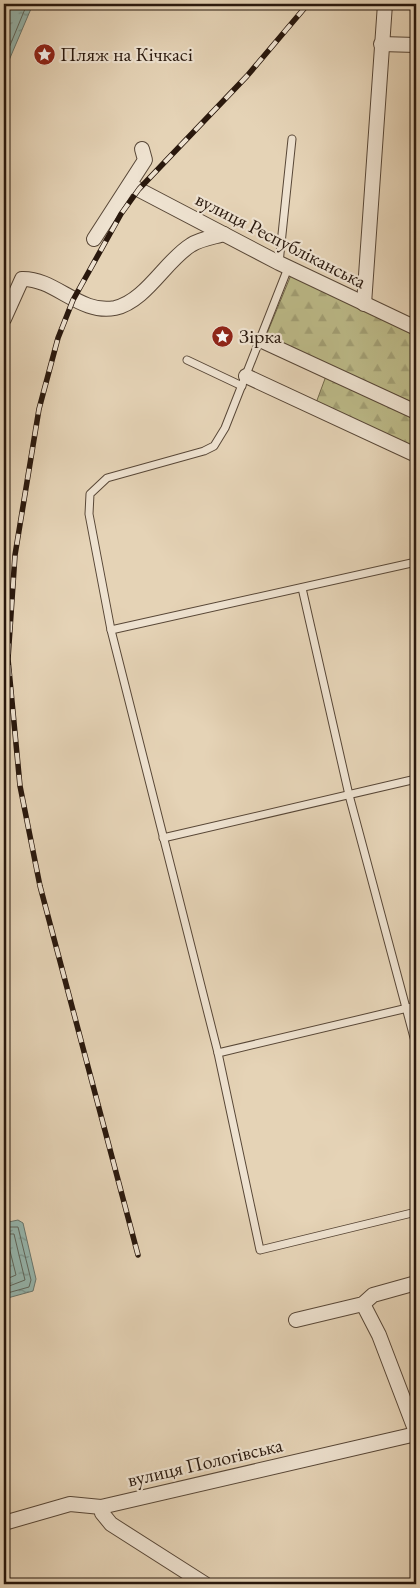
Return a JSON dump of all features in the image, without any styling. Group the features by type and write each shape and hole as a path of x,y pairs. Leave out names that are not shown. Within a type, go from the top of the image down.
{"street":[{"path":"364,304 385,4"},
{"path":"381,44 416,45"},
{"path":"94,239 145,160 142,149"},
{"name":"вулиця Республіканська","path":"130,185 284,265 416,328"},
{"path":"4,314 22,279 34,279 73,300 94,308 115,308 130,301 191,245 224,234"},
{"path":"260,340 416,412"},
{"path":"244,381 416,455"},
{"path":"296,1320 363,1304 373,1295 416,1283"},
{"path":"363,1304 385,1352 416,1433"},
{"name":"вулиця Пологівська","path":"4,1523 70,1504 101,1507 416,1433"},
{"path":"101,1507 102,1513 111,1524 205,1584"}],"lane":[{"path":"292,139 284,265 260,340 225,428 214,446 204,451 106,478 90,494 88,514 111,630 218,1053 260,1250 416,1212"},
{"path":"187,360 244,381"},
{"path":"111,630 416,562"},
{"path":"302,588 349,795 408,1008 416,1045"},
{"path":"163,838 416,779"},
{"path":"218,1053 416,1006"}],"green space":[{"path":"291,275 416,333 416,404 266,336"},
{"path":"326,376 416,417 416,450 316,403"}],"water":[{"path":"4,4 33,4 4,72"},
{"path":"18,1220 23,1223 36,1279 33,1291 4,1299 4,1223"}],"railway":[{"path":"138,1255 40,886 20,786 8,659 15,555 39,409 58,338 73,300 121,214 139,189 247,76 308,4"}],"place":[{"name":"Пляж на Кічкасі","path":"44,54"},
{"name":"Зірка","path":"223,336"}]}
